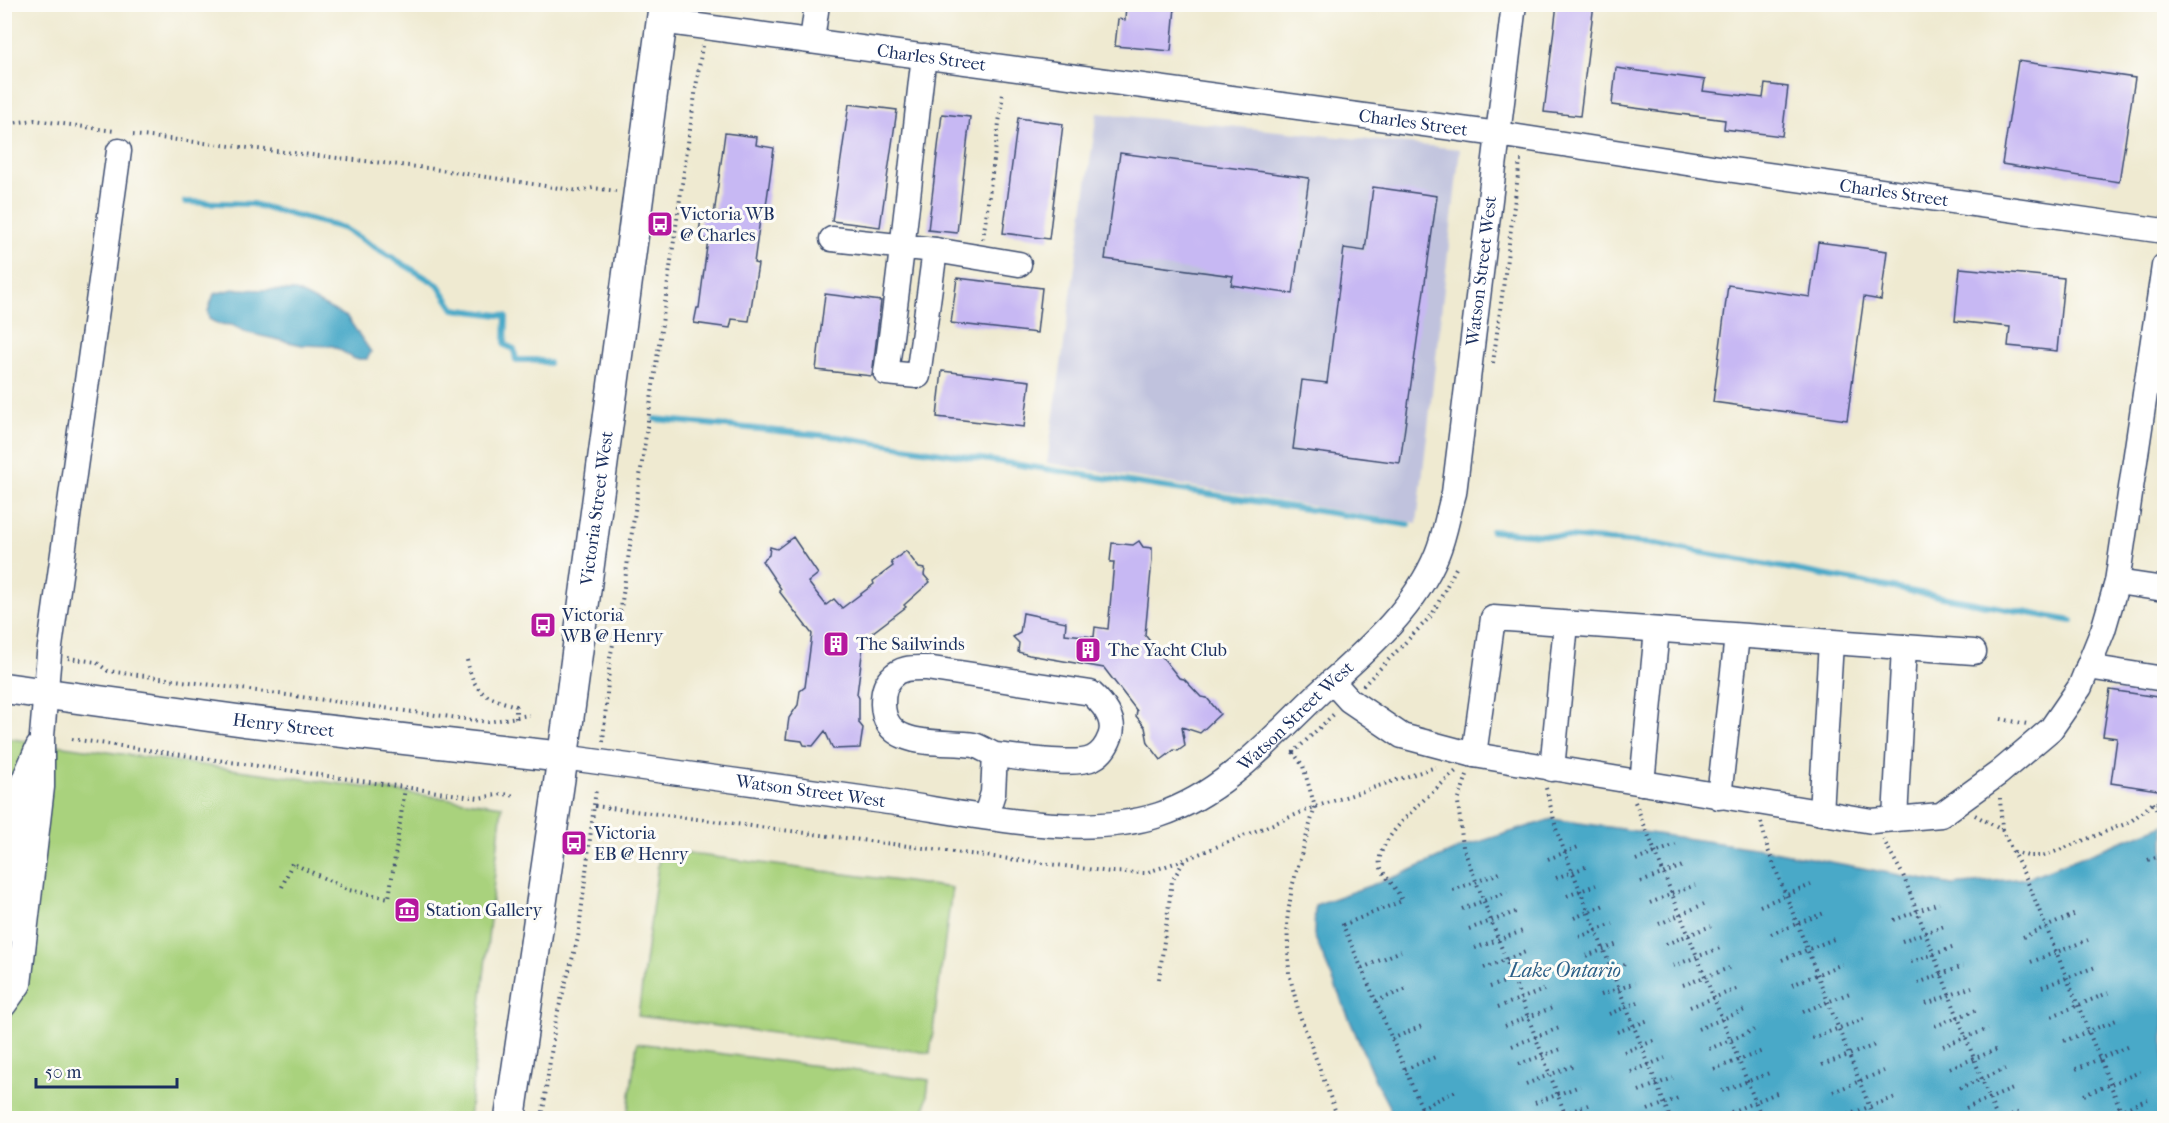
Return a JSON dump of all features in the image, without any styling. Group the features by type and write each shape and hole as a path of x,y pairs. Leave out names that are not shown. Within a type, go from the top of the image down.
{"main road":[{"name":"Victoria Street West","path":"510,1119 563,757 663,13"},
{"name":"Henry Street","path":"4,688 245,721 563,757"}],"street":[{"path":"812,41 817,4"},
{"name":"Watson Street West","path":"563,757 986,815 1102,827 1160,814 1196,799 1217,785 1332,681 1398,616 1421,586 1437,554 1454,493 1514,4"},
{"name":"Charles Street","path":"663,13 812,41 1498,134 1731,170 2164,231"},
{"path":"924,56 886,373 918,376 935,250"},
{"path":"4,1005 19,984 42,787 42,736 49,654 124,139"},
{"path":"832,239 935,250 1019,264"},
{"path":"1332,681 1349,700 1402,736 1474,755 1821,813 1883,820 1941,815 1999,773 2051,729 2080,687 2116,582 2164,266"},
{"path":"2116,582 2164,589"},
{"path":"1474,755 1493,618 1974,652"},
{"path":"1547,769 1566,624"},
{"path":"1634,782 1657,630"},
{"path":"1719,797 1737,636"},
{"path":"1821,813 1831,642"},
{"path":"1883,820 1904,647"},
{"path":"2088,667 2164,679"},
{"path":"907,668 926,668 1091,693 1103,704 1112,721 1112,732 1107,745 1094,758 1079,762 995,755 976,746 911,740 899,734 888,725 883,712 883,692 892,677 907,668"},
{"path":"4,932 23,782 42,736"},
{"path":"986,815 993,793 995,755"}],"path":[{"path":"603,743 610,658 621,608 701,52"},
{"path":"980,258 1003,94"},
{"path":"4,124 35,120 124,139 146,138 427,168 579,191 593,188 637,193"},
{"path":"49,654 96,663 108,671 488,722 529,715"},
{"path":"468,660 471,680 487,698 516,706 516,719"},
{"path":"594,725 604,727"},
{"path":"72,739 479,798 503,794 517,796"},
{"path":"1293,753 1303,766 1315,807 1292,887 1287,921 1289,973 1299,1013 1338,1119"},
{"path":"595,806 1111,872 1145,873 1184,860 1315,807 1474,755"},
{"path":"1474,755 1458,802 1463,847 1565,1114"},
{"path":"1426,1119 1343,925 1402,901 1397,886 1380,865 1380,856 1389,836 1474,755"},
{"path":"1547,769 1552,819 1670,1119"},
{"path":"1999,773 2002,830 2057,952 2124,1119"},
{"path":"1634,782 1655,853 1762,1119"},
{"path":"282,887 292,863 349,890 389,898 405,788"},
{"path":"542,1119 556,1018 578,938 596,789"},
{"path":"2013,852 2028,856 2044,856 2130,822 2153,803 2164,804"},
{"path":"2153,803 2164,824"},
{"path":"1941,815 1967,811 2002,830"},
{"path":"1883,820 1997,1119"},
{"path":"1636,860 1676,844"},
{"path":"1548,859 1581,846"},
{"path":"1768,850 1874,1119"},
{"path":"2148,860 2164,854"},
{"path":"1159,979 1172,881 1184,860"},
{"path":"1641,882 1685,865"},
{"path":"1556,878 1588,866"},
{"path":"1453,890 1500,873"},
{"path":"1567,896 1596,885"},
{"path":"1650,903 1695,885"},
{"path":"1760,906 1811,885"},
{"path":"1462,909 1507,892"},
{"path":"2158,896 2164,894"},
{"path":"1894,920 1939,903"},
{"path":"1574,918 1604,904"},
{"path":"1659,924 1704,904"},
{"path":"1470,929 1516,912"},
{"path":"1771,934 1824,913"},
{"path":"2023,937 2078,913"},
{"path":"1579,937 1613,924"},
{"path":"1902,941 1947,925"},
{"path":"1666,944 1711,926"},
{"path":"1475,948 1523,931"},
{"path":"1782,960 1833,939"},
{"path":"2031,962 2088,940"},
{"path":"1586,956 1618,944"},
{"path":"1911,962 1955,947"},
{"path":"1673,966 1720,948"},
{"path":"1362,968 1401,951"},
{"path":"1484,968 1528,951"},
{"path":"1595,974 1628,963"},
{"path":"1792,985 1842,964"},
{"path":"1918,983 1963,966"},
{"path":"2042,987 2098,966"},
{"path":"1683,985 1729,968"},
{"path":"1490,987 1538,970"},
{"path":"1601,995 1635,983"},
{"path":"1926,1004 1972,987"},
{"path":"1376,1002 1409,988"},
{"path":"1690,1007 1739,988"},
{"path":"1498,1007 1544,990"},
{"path":"1803,1012 1852,992"},
{"path":"2052,1016 2108,993"},
{"path":"1609,1014 1641,1001"},
{"path":"1505,1026 1551,1008"},
{"path":"1935,1026 1979,1008"},
{"path":"1698,1029 1747,1009"},
{"path":"1812,1038 1864,1019"},
{"path":"2064,1041 2119,1019"},
{"path":"1617,1032 1649,1020"},
{"path":"1392,1039 1424,1025"},
{"path":"1512,1046 1559,1028"},
{"path":"1943,1046 1988,1029"},
{"path":"1709,1049 1754,1030"},
{"path":"1624,1052 1656,1040"},
{"path":"1822,1065 1875,1045"},
{"path":"2076,1069 2128,1046"},
{"path":"1520,1064 1564,1048"},
{"path":"1950,1068 1998,1049"},
{"path":"1714,1069 1763,1051"},
{"path":"1405,1069 1438,1056"},
{"path":"1631,1072 1665,1058"},
{"path":"1526,1084 1572,1066"},
{"path":"1960,1088 2005,1069"},
{"path":"1833,1092 1884,1071"},
{"path":"1722,1091 1772,1072"},
{"path":"2084,1095 2140,1072"},
{"path":"1639,1091 1673,1078"},
{"path":"1535,1103 1580,1086"},
{"path":"1966,1108 2013,1089"},
{"path":"1421,1107 1456,1091"},
{"path":"1731,1112 1779,1092"},
{"path":"1648,1110 1681,1097"},
{"path":"1842,1118 1896,1097"},
{"path":"2102,1119 2151,1098"},
{"path":"1553,1119 1588,1105"},
{"path":"1774,1119 1790,1112"},
{"path":"2006,1119 2020,1112"},
{"path":"1682,1119 1688,1116"}],"shaded area":[{"path":"1097,113 1460,149 1417,523 1047,463"}],"green space":[{"path":"5,738 502,806 469,1118 5,1118"},
{"path":"660,850 952,888 930,1053 638,1016"},
{"path":"637,1043 929,1080 924,1118 627,1118"}],"water":[{"path":"234,289 296,291 347,317 371,352 367,359 355,359 333,346 302,345 248,333 232,325 218,324 209,319 208,311 214,294"},
{"name":"Lake Ontario","path":"1552,819 1768,850 1952,885 2027,878 2164,825 2164,1118 1395,1118 1375,1080 1314,935 1315,905 1400,875 1463,847"}],"building":[{"path":"1126,4 1175,7 1171,51 1115,46 1118,19 1125,20"},
{"path":"1557,4 1594,4 1580,116 1544,112"},
{"path":"2018,61 2135,78 2119,182 2002,164"},
{"path":"1616,68 1705,80 1703,91 1763,98 1765,84 1788,87 1782,136 1724,129 1725,120 1612,105"},
{"path":"849,104 897,110 880,227 832,221"},
{"path":"942,114 970,117 957,233 928,230"},
{"path":"1018,118 1063,124 1049,239 1003,233"},
{"path":"725,133 757,137 756,145 774,148 766,206 762,205 754,263 758,264 749,321 732,319 730,328 694,323 697,308 699,308 708,239 698,237 702,214 714,215"},
{"path":"1120,153 1309,178 1293,294 1231,285 1233,276 1105,259"},
{"path":"1373,187 1437,196 1400,463 1293,449 1302,380 1327,383 1344,248 1365,251"},
{"path":"1818,242 1887,251 1881,300 1864,297 1847,420 1713,402 1728,285 1810,297"},
{"path":"1960,268 2064,278 2057,351 2008,346 2010,327 1955,321"},
{"path":"957,278 1042,288 1037,333 951,323"},
{"path":"825,294 881,301 872,376 816,370"},
{"path":"942,371 1030,381 1024,427 937,417"},
{"name":"The Sailwinds","path":"793,537 818,574 808,582 826,605 834,599 842,608 874,584 873,581 893,566 891,562 906,551 919,568 925,569 924,575 930,582 904,605 906,607 864,639 857,694 859,723 863,728 860,748 833,749 825,731 813,746 804,745 802,741 786,739 789,718 798,705 800,691 805,687 812,634 779,591 781,589 762,561 769,555 770,547 777,549"},
{"name":"The Yacht Club","path":"1139,541 1143,547 1152,548 1145,635 1179,678 1184,679 1201,697 1207,698 1220,714 1200,733 1182,727 1185,746 1178,751 1174,750 1161,760 1148,743 1145,727 1136,716 1137,711 1104,668 1018,652 1019,643 1013,637 1020,633 1023,613 1066,622 1065,634 1094,637 1095,627 1108,629 1114,562 1110,562 1112,543 1133,545"},
{"path":"2110,690 2164,698 2164,791 2111,783 2117,738 2103,736"}],"waterway":[{"path":"185,202 252,204 343,228 438,285 454,309 506,316 505,345 514,349 516,360 536,360 549,363"},
{"path":"655,419 839,437 1409,525"},
{"path":"1492,531 1655,544 2072,621"}],"place":[{"name":"Victoria WB @ Charles","path":"660,224"},
{"name":"Victoria WB @ Henry","path":"543,625"},
{"name":"The Sailwinds","path":"836,644"},
{"name":"The Yacht Club","path":"1088,650"},
{"name":"Victoria EB @ Henry","path":"574,843"},
{"name":"Station Gallery","path":"407,910"}]}
